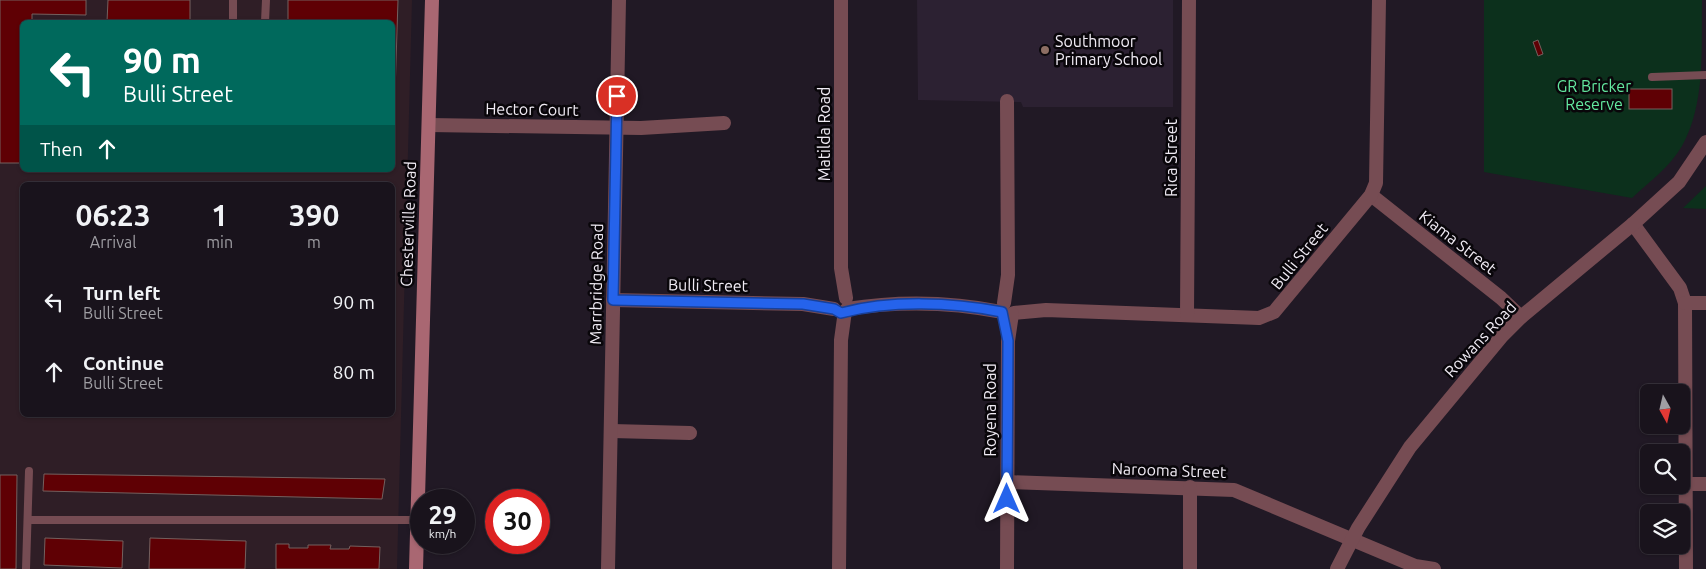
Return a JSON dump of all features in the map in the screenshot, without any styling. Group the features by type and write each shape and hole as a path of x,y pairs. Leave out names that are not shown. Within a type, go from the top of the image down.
{"main road":[{"name":"Chesterville Road","path":"419,489 432,0"},
{"name":"Chesterville Road","path":"416,569 417,554"}],"street":[{"name":"Marrbridge Road","path":"608,569 619,0"},
{"name":"Matilda Road","path":"839,569 841,0"},
{"name":"Rica Street","path":"1187,315 1189,0"},
{"name":"Bulli Street","path":"613,300 973,307 1259,318 1274,312 1370,195 1377,176 1379,0"},
{"name":"Royena Road","path":"1007,100 1007,569"},
{"name":"Hector Court","path":"429,125 616,128 724,123"},
{"name":"Rowans Road","path":"1337,569 1351,540 1421,432 1521,317 1634,224 1679,182 1706,142"},
{"name":"Kiama Street","path":"1370,195 1501,298 1521,317"},
{"path":"1634,224 1680,288 1685,303 1686,444"},
{"path":"1685,303 1706,303"},
{"path":"612,431 690,433"},
{"name":"Narooma Street","path":"1007,482 1225,488 1243,493 1415,566 1434,569"},
{"path":"1690,484 1706,484"},
{"path":"1190,487 1190,569"},
{"path":"1686,494 1686,569"}],"lane":[{"path":"233,20 234,0"},
{"path":"265,20 266,0"},
{"path":"1652,78 1706,75"},
{"path":"26,569 29,471"},
{"path":"28,520 410,520"}],"shaded area":[{"path":"0,0 412,0 397,569 0,569"},
{"name":"Southmoor Primary School","path":"917,0 1173,0 1173,107 1023,107 1021,102 918,100"}],"green space":[{"name":"GR Bricker Reserve","path":"1484,0 1702,0 1702,56 1699,94 1690,129 1672,161 1632,198 1484,172"},
{"path":"1706,186 1706,209 1683,208"}],"building":[{"path":"0,0 86,0 86,15 32,14 32,20 20,20 20,163 0,163"},
{"path":"108,0 190,0 190,20 107,20"},
{"path":"288,0 398,0 395,93 395,20 288,20"},
{"path":"1538,40 1543,54 1538,56 1533,42"},
{"path":"1594,81 1601,84 1598,91 1591,87"},
{"path":"1629,89 1672,89 1672,109 1629,109"},
{"path":"44,474 385,479 382,499 43,491"},
{"path":"0,475 17,475 16,569 0,569"},
{"path":"45,538 123,541 122,568 44,565"},
{"path":"150,538 246,541 245,569 149,569"},
{"path":"276,544 289,544 289,548 308,548 308,545 331,545 330,549 349,549 350,546 380,547 379,569 276,569"}],"place":[{"name":"Southmoor Primary School","path":"1045,50"}],"route":[{"path":"617,96 613,300 803,304 834,309 841,313 847,310 875,305 973,307 1002,312 1004,314 1008,341 1007,499"}]}
